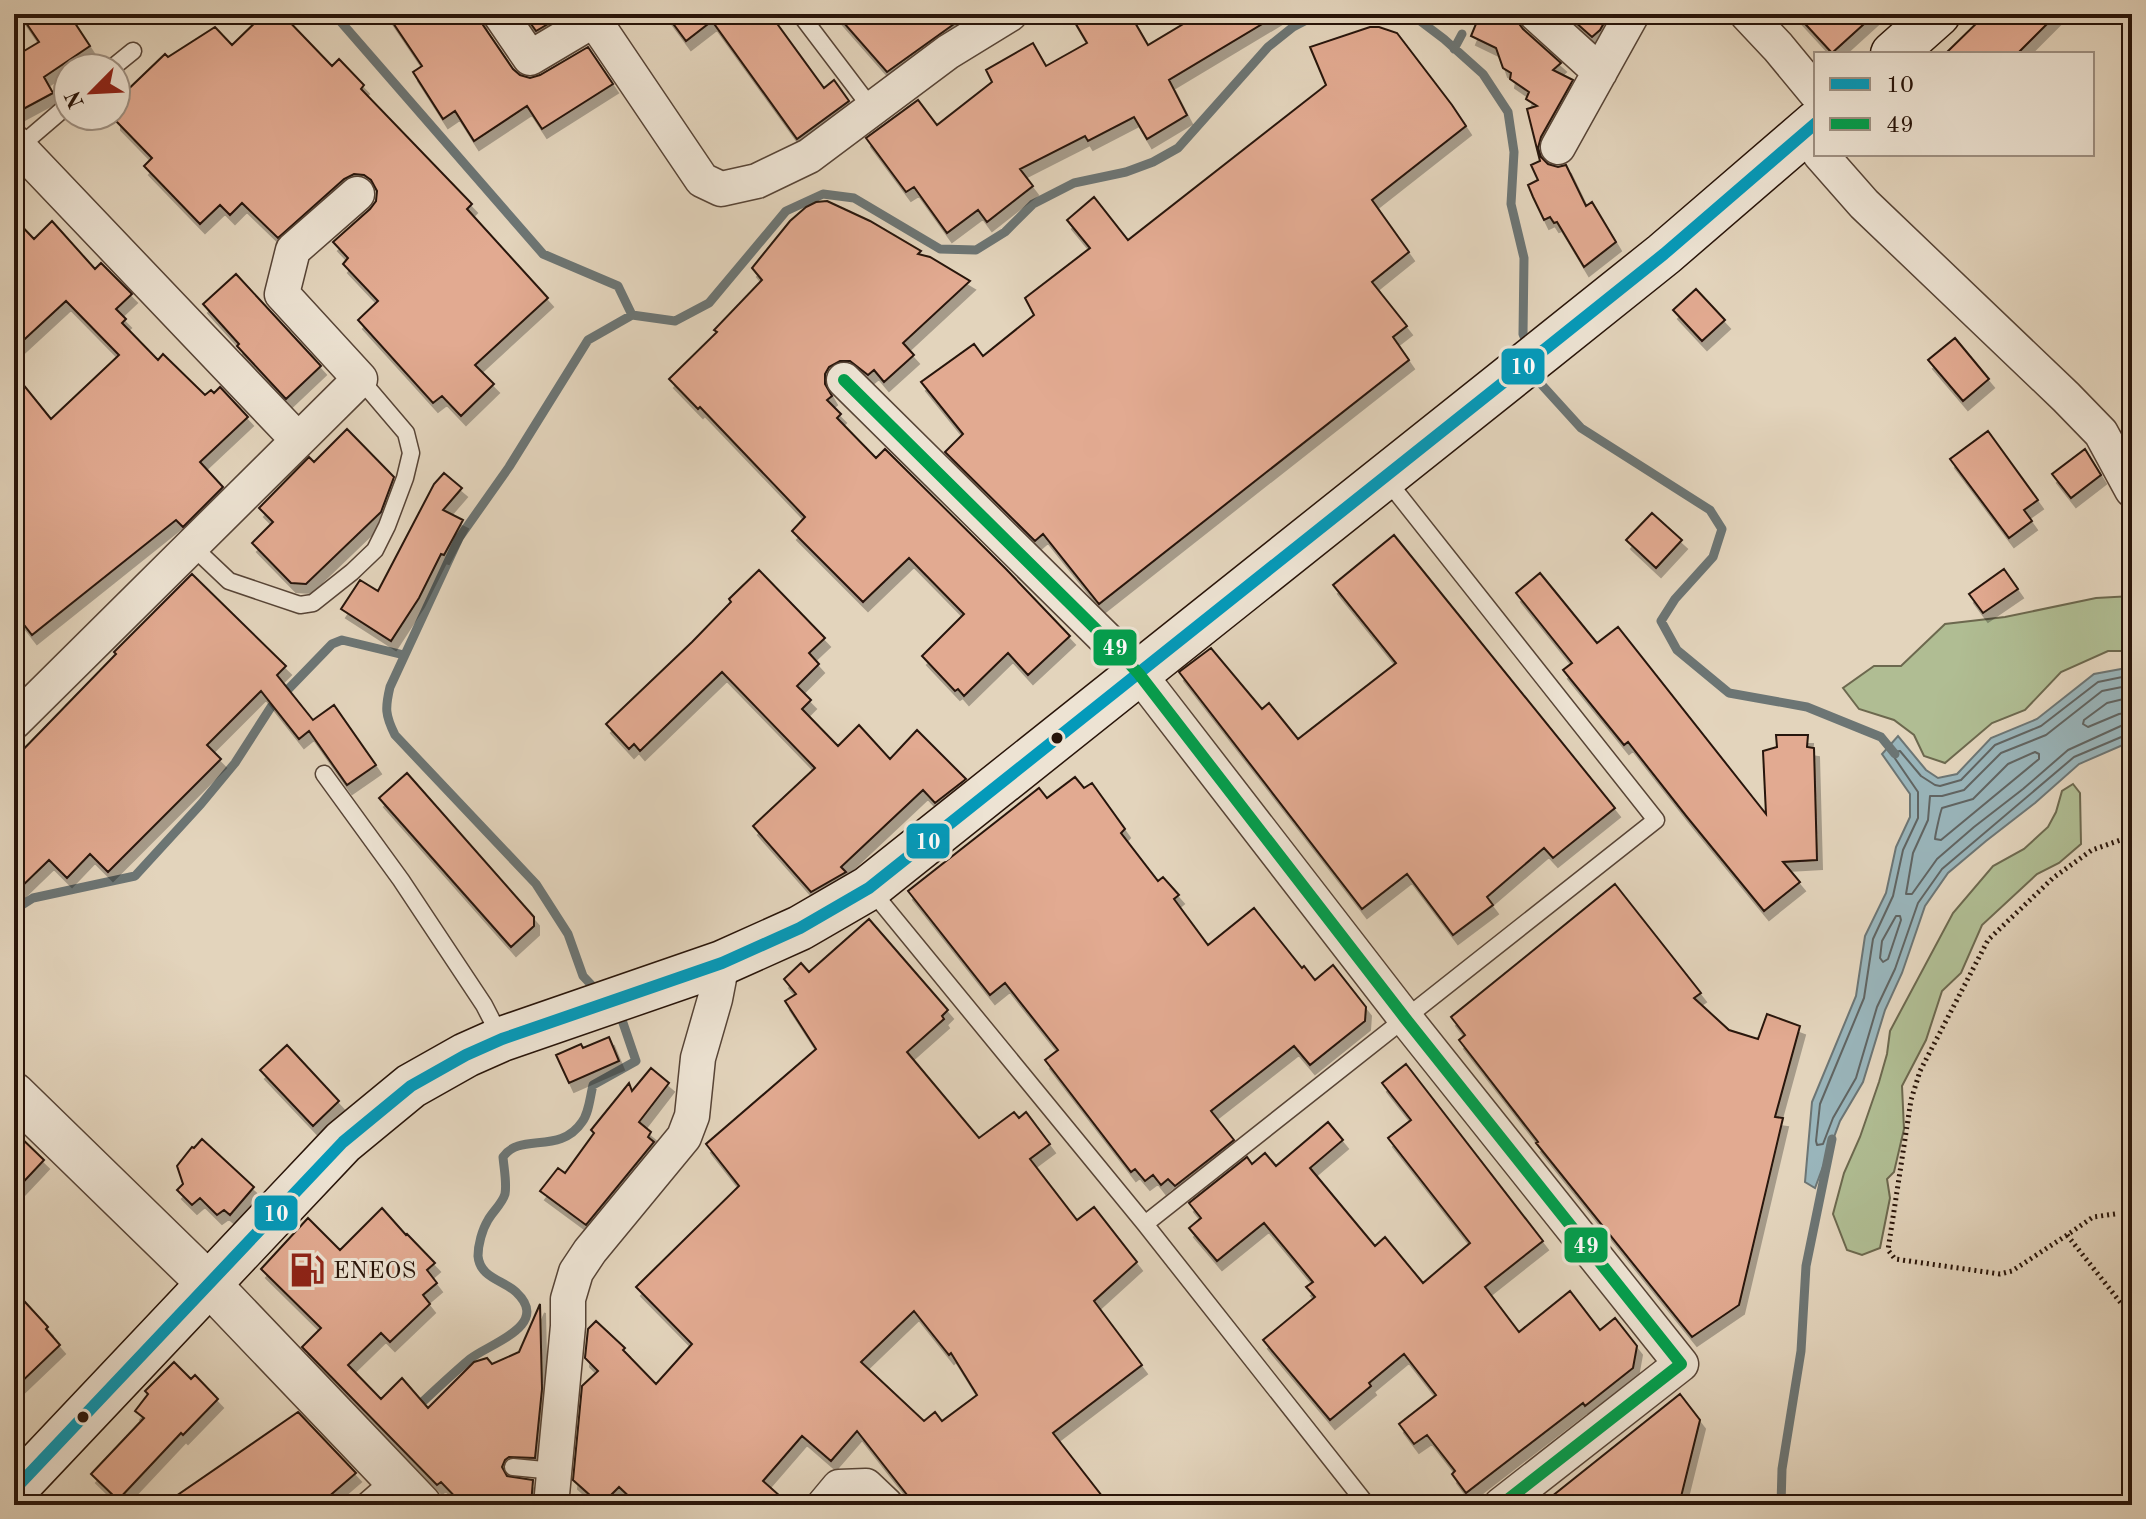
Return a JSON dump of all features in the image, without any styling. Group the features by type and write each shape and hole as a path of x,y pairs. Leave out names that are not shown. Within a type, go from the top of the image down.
{"main road":[{"path":"1895,52 1938,14"},
{"path":"14,1490 343,1142 411,1086 502,1039 722,963 800,928 869,888 1664,254 1814,140"}],"street":[{"path":"500,14 530,58 594,20 702,180 721,189 757,181 809,156 948,52 1010,14"},
{"path":"1536,14 1600,72"},
{"path":"1558,147 1632,14"},
{"path":"1747,14 1814,91"},
{"path":"16,144 298,440"},
{"path":"1826,156 1864,204 2101,433 2132,490"},
{"path":"14,722 360,379 282,294 293,250 357,194"},
{"path":"844,380 1139,674 1405,1018 1681,1364 1501,1505"},
{"path":"551,1505 568,1299 576,1272 684,1137 692,1116 698,1058 722,963"},
{"path":"14,1094 208,1283 407,1491"},
{"path":"824,1505 839,1487 866,1486 886,1505"}],"lane":[{"path":"800,14 872,109"},
{"path":"16,144 52,117"},
{"path":"192,546 229,581 300,605 313,603 327,594 375,550 405,478 411,453 406,433 360,379"},
{"path":"1145,1224 1656,820 1384,476"},
{"path":"324,774 401,880 484,1005 502,1039"},
{"path":"869,888 1145,1224 1367,1505"},
{"path":"513,1467 554,1471"},
{"path":"361,1505 407,1491"}],"path":[{"path":"2115,1214 2093,1217 2012,1271 2000,1274 1895,1259 1888,1250 1911,1100 1920,1071 1988,940 2053,878 2092,850 2132,836"},
{"path":"2067,1235 2132,1317"}],"green space":[{"path":"2132,596 2132,651 2108,651 2061,672 2025,710 1992,723 1945,763 1924,756 1914,735 1894,720 1859,709 1843,688 1874,666 1901,666 1945,624 2005,617 2096,598"},
{"path":"2073,784 2080,793 2081,844 2059,863 2037,874 1982,925 1961,973 1942,991 1926,1040 1902,1086 1904,1129 1894,1172 1887,1179 1890,1198 1880,1248 1862,1255 1847,1250 1833,1214 1844,1173 1879,1082 1890,1031 1953,913 1993,866 2024,849 2048,827 2062,791"}],"water":[{"path":"2132,667 2132,741 2079,764 1948,873 1925,906 1902,973 1885,1010 1863,1082 1840,1121 1815,1188 1805,1182 1812,1102 1856,996 1865,936 1886,893 1896,847 1910,817 1910,794 1882,754 1898,736 1926,770 1938,778 1957,774 1991,738 2037,719 2094,674"}],"building":[{"path":"20,14 69,14 90,46 81,52 52,52 52,72 44,77 52,94 14,114 14,57 39,42"},
{"path":"264,14 282,14 332,66 339,59 364,85 361,89 472,204 467,209 548,298 475,365 494,384 461,416 442,396 433,403 358,320 378,301 343,264 348,258 333,242 376,201 377,191 371,180 354,174 344,179 278,238 242,203 230,215 220,205 200,224 144,166 152,158 127,132 132,132 132,86 165,54 168,57 215,27 232,45"},
{"path":"387,14 480,14 483,25 513,69 530,78 588,47 613,84 542,129 527,106 474,141 455,111 443,119 413,72 422,66"},
{"path":"524,14 565,14 536,31"},
{"path":"666,14 770,14 824,88 834,80 849,101 797,139 712,21 686,41"},
{"path":"836,14 968,14 887,72"},
{"path":"1070,14 1130,14 1148,45 1200,14 1279,14 1169,80 1187,115 1147,139 1134,117 1088,141 1085,136 1020,169 1033,186 987,222 978,210 947,233 914,187 906,192 866,138 918,100 937,125 992,82 986,70 1033,43 1046,66 1087,43"},
{"path":"1480,14 1517,14 1517,21 1523,29 1561,63 1553,70 1573,80 1538,148 1548,164 1558,167 1566,165 1586,206 1592,202 1616,242 1584,267 1557,222 1554,223 1550,217 1544,220 1528,185 1538,180 1531,165 1540,161 1527,109 1537,106 1526,99 1529,92 1510,79 1511,73 1503,68 1496,48 1471,36"},
{"path":"1566,14 1609,14 1592,37"},
{"path":"1796,14 1875,14 1833,52"},
{"path":"1986,14 2057,14 2019,52 1947,52"},
{"path":"1370,27 1397,33 1466,126 1372,200 1409,252 1372,282 1407,326 1393,337 1409,360 1099,604 1043,534 1035,541 945,452 963,434 921,382 974,344 983,356 1034,315 1025,298 1090,248 1067,220 1094,197 1128,240 1326,85 1310,47"},
{"path":"827,201 870,221 921,251 918,254 930,257 970,281 903,343 914,355 884,382 874,370 868,375 850,361 840,361 829,367 825,384 832,396 827,400 841,414 837,418 876,458 885,449 1070,636 1028,675 1008,653 964,696 958,689 955,691 922,656 964,614 909,558 863,602 792,531 805,517 700,407 698,409 669,379 717,332 714,330 762,280 752,268 790,221 806,207"},
{"path":"14,218 34,239 52,221 95,269 101,263 132,294 116,309 126,319 122,323 158,360 163,354 205,395 211,390 214,393 220,387 248,417 200,462 223,487 183,527 176,520 32,635 14,612 14,373 51,419 119,355 66,301 14,349"},
{"path":"236,274 321,366 286,399 203,304"},
{"path":"1696,289 1725,320 1702,341 1673,310"},
{"path":"1955,338 1989,379 1963,401 1928,360"},
{"path":"347,429 394,477 381,512 306,584 291,583 252,543 273,522 259,508 309,457 314,462"},
{"path":"1988,431 2038,500 2024,510 2032,521 2009,538 1950,459"},
{"path":"2085,449 2101,475 2071,498 2052,474"},
{"path":"444,473 462,488 443,510 463,520 391,641 341,609 360,580 378,591 434,484"},
{"path":"1652,513 1682,540 1656,568 1626,540"},
{"path":"1394,535 1615,808 1553,858 1544,848 1487,897 1493,905 1453,935 1407,874 1362,909 1179,672 1211,648 1262,709 1269,703 1298,739 1396,663 1333,585"},
{"path":"2004,569 2018,589 1983,613 1969,594"},
{"path":"759,570 825,638 809,653 819,664 797,686 811,700 802,709 838,746 859,725 890,759 917,730 966,779 935,803 923,790 841,867 846,872 811,892 753,826 815,768 722,672 640,751 634,744 629,749 606,724 692,642"},
{"path":"1540,573 1597,643 1618,627 1766,814 1763,751 1777,747 1776,735 1808,735 1807,747 1814,748 1817,860 1783,862 1800,882 1764,911 1628,742 1624,745 1563,670 1572,663 1516,593"},
{"path":"192,574 286,666 277,675 313,720 334,705 376,765 347,785 309,731 299,739 261,691 207,745 221,759 108,872 90,854 67,878 49,860 14,894 14,759"},
{"path":"407,773 534,917 534,926 511,947 379,798"},
{"path":"1075,777 1084,788 1092,783 1125,829 1121,833 1158,881 1163,877 1179,895 1174,899 1208,945 1254,908 1315,980 1333,965 1366,1007 1365,1021 1310,1065 1294,1046 1211,1111 1234,1140 1175,1186 1168,1179 1161,1185 1153,1175 1145,1181 1135,1169 1131,1172 1045,1060 1058,1050 1005,983 990,995 908,891 1039,788 1047,798"},
{"path":"1615,884 1701,993 1694,998 1729,1030 1758,1039 1767,1014 1800,1026 1775,1117 1783,1118 1739,1305 1692,1337 1536,1143 1459,1040 1465,1035 1451,1017"},
{"path":"869,919 948,1010 942,1016 944,1019 907,1052 979,1138 1014,1112 1019,1118 1026,1112 1050,1144 1030,1159 1077,1220 1094,1207 1137,1262 1094,1301 1142,1365 1053,1433 1109,1505 915,1505 857,1431 831,1461 802,1436 763,1481 790,1505 638,1505 619,1487 601,1505 573,1480 582,1386 598,1371 585,1358 588,1329 596,1321 656,1384 692,1344 636,1287 739,1186 706,1144 816,1049 785,1001 796,994 784,979 801,963 809,972","holes":["914,1311 949,1355 951,1353 977,1395 942,1421 935,1412 924,1421 861,1362"]},
{"path":"609,1037 619,1061 569,1083 556,1055"},
{"path":"287,1045 339,1101 313,1126 260,1070"},
{"path":"1406,1064 1543,1241 1485,1287 1519,1332 1570,1291 1600,1330 1615,1318 1637,1346 1633,1368 1466,1493 1452,1474 1455,1471 1427,1435 1414,1444 1399,1424 1436,1395 1404,1354 1330,1420 1263,1340 1315,1297 1306,1287 1313,1282 1264,1223 1217,1261 1189,1228 1201,1218 1189,1203 1247,1157 1252,1164 1265,1153 1276,1166 1328,1122 1343,1140 1310,1168 1375,1246 1385,1237 1423,1283 1470,1243 1388,1138 1411,1120 1382,1083"},
{"path":"651,1068 669,1083 639,1122 651,1132 648,1137 654,1142 586,1225 540,1191 558,1168 565,1173 594,1133 591,1130 629,1083 632,1091"},
{"path":"14,1131 44,1160 14,1192"},
{"path":"202,1139 254,1187 230,1215 224,1210 217,1215 200,1198 192,1205 177,1190 183,1184 177,1166"},
{"path":"382,1208 435,1263 427,1270 437,1283 423,1295 430,1304 390,1342 381,1333 348,1365 381,1399 402,1378 428,1408 474,1362 487,1358 492,1364 519,1352 540,1304 542,1389 535,1458 509,1457 502,1467 507,1476 533,1480 531,1505 463,1505 441,1482 437,1485 302,1347 321,1328 261,1269 308,1218 340,1250"},
{"path":"14,1290 60,1345 14,1389"},
{"path":"174,1362 191,1379 195,1375 218,1399 118,1500 91,1474 144,1418 135,1411 148,1394 145,1391"},
{"path":"1680,1394 1700,1420 1679,1505 1541,1505"},
{"path":"298,1412 356,1473 319,1505 163,1505"}],"waterway":[{"path":"334,14 543,254 618,286 632,315"},
{"path":"598,992 583,976 568,934 536,884 395,735 387,706 390,687 459,538 509,467 588,340 632,315 675,321 709,303 786,211 823,194 854,198 940,249 976,250 1005,232 1033,204 1074,183 1126,172 1178,148 1268,47 1293,27 1318,14"},
{"path":"1411,14 1483,74 1508,112 1514,152 1511,204 1524,258 1523,334 1528,346"},
{"path":"1454,49 1462,34"},
{"path":"1537,372 1541,384 1581,428 1710,510 1722,529 1713,557 1675,599 1661,621 1677,650 1729,693 1807,707 1881,737 1895,754"},
{"path":"14,910 33,898 135,876 235,763 271,707 332,644 342,640 404,655"},
{"path":"415,1409 470,1359 513,1333 527,1315 525,1304 516,1292 487,1274 478,1256 484,1228 505,1194 503,1157 519,1146 552,1141 573,1132 586,1114 593,1085 636,1061 621,1017 616,1012"},
{"path":"1781,1505 1782,1469 1801,1351 1806,1266 1832,1139"}],"transit line":[{"name":"10","path":"14,1490 343,1142 411,1086 502,1039 722,963 800,928 869,888 1664,254 1814,125"},
{"name":"49","path":"844,380 1139,674 1405,1018 1681,1364 1501,1505"}],"place":[{"name":"ENEOS","path":"307,1270"}]}
